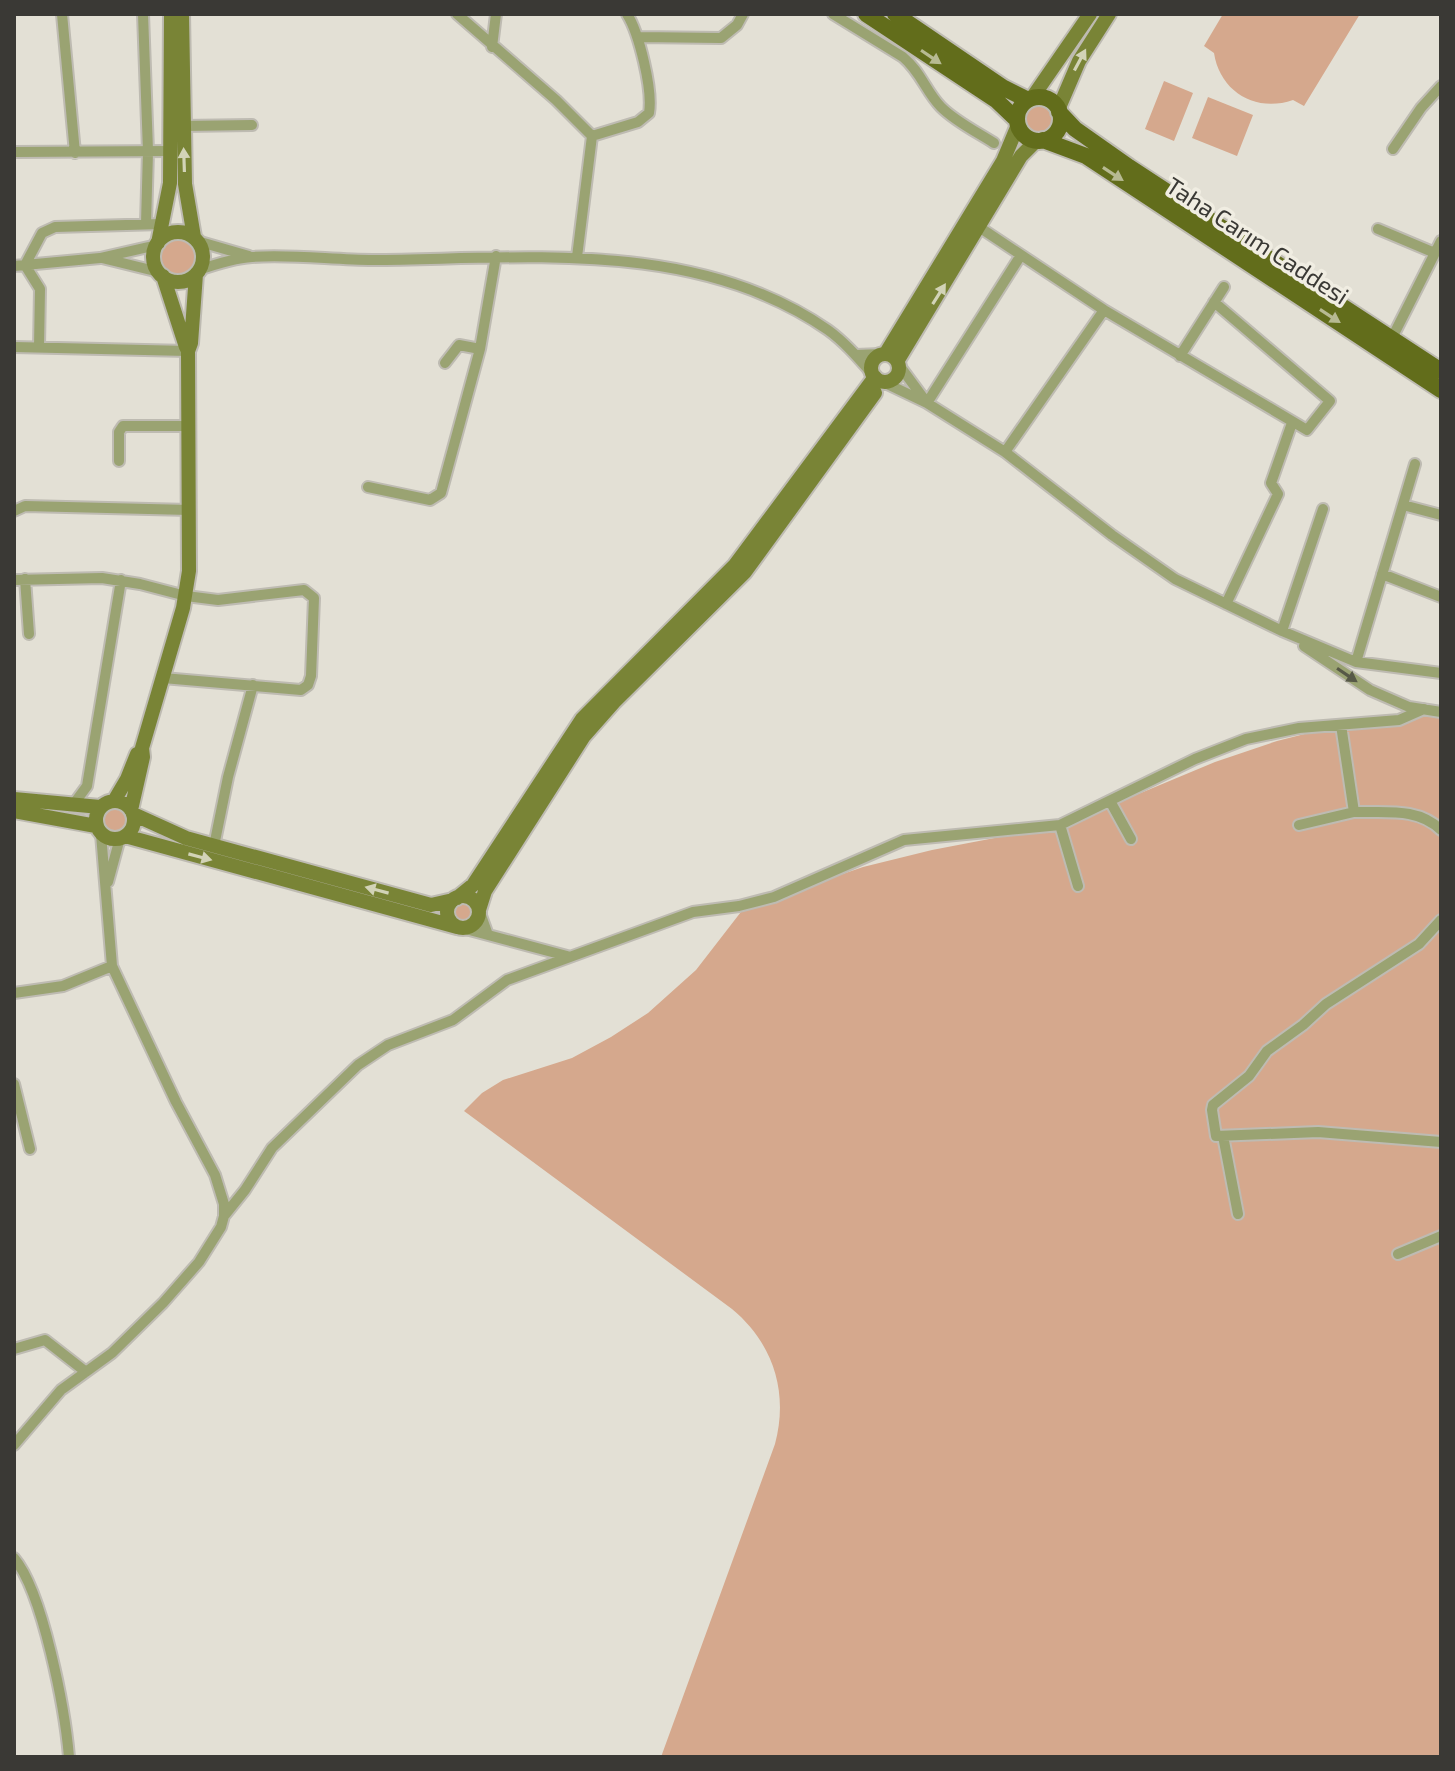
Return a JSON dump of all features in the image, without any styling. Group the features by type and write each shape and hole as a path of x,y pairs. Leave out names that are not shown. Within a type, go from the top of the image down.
{"main road":[{"path":"866,14 996,100 1027,137 1040,140 1052,136 1059,127 1059,111 1045,98 1030,99 1004,88 916,20 895,14"},
{"path":"1018,123 1019,110 1030,99"},
{"name":"Taha Carım Caddesi","path":"1059,111 1075,129 1129,167 1441,371"},
{"name":"Taha Carım Caddesi","path":"1040,140 1086,156 1441,390"}],"street":[{"path":"62,14 75,153"},
{"path":"143,14 148,151 146,224"},
{"path":"106,892 123,837 134,824 132,812 142,748 186,596 190,559 188,351 154,258 170,183 171,14"},
{"path":"182,14 185,184 196,239 203,255 197,272 188,351"},
{"path":"457,14 540,85 592,136"},
{"path":"492,47 496,14"},
{"path":"592,136 638,122 649,113 647,81 638,37 627,14"},
{"path":"638,37 721,38 737,25 743,14"},
{"path":"833,14 903,57 914,66 930,95 943,110 994,143"},
{"path":"1030,99 1090,14"},
{"path":"1059,111 1079,61 1109,14"},
{"path":"1393,149 1421,108 1441,86"},
{"path":"459,928 447,915 455,899 473,885 582,719 735,565 879,380 896,377 891,358 1003,161 1018,123"},
{"path":"183,126 252,125"},
{"path":"577,257 592,136"},
{"path":"879,380 872,364 891,358 979,227 1021,156 1040,140"},
{"path":"14,152 171,151"},
{"path":"20,266 42,233 55,227 162,224"},
{"path":"979,227 1104,310 1307,430 1330,401 1214,302"},
{"path":"1378,229 1435,261"},
{"path":"20,266 100,258 157,244 174,232 185,233 251,257 373,260 577,257 704,274 774,300 819,324 856,355 879,380 927,403 1005,452 1112,535 1175,579 1282,631 1356,662 1441,673"},
{"path":"1392,338 1435,261 1441,241"},
{"path":"927,403 1021,255"},
{"path":"368,487 430,500 439,496 480,349 496,256"},
{"path":"100,258 182,281 197,272 251,257"},
{"path":"20,266 40,289 39,347"},
{"path":"1180,356 1224,287"},
{"path":"1005,452 1104,310"},
{"path":"445,363 459,345 480,349"},
{"path":"14,347 188,351"},
{"path":"856,355 891,358 927,403"},
{"path":"459,928 475,923 485,891 584,736 614,702 685,635 745,572 879,380"},
{"path":"1226,604 1278,494 1271,483 1292,423"},
{"path":"119,461 119,432 123,426 190,426"},
{"path":"1356,662 1415,464"},
{"path":"1403,505 1441,515"},
{"path":"14,511 25,506 190,510"},
{"path":"1282,631 1323,509"},
{"path":"1382,574 1441,597"},
{"path":"29,634 20,580 102,578 218,600 304,590 311,594 315,602 311,676 308,685 301,690 163,678"},
{"path":"73,805 87,786 121,580"},
{"path":"1282,631 1370,690 1409,707 1441,712"},
{"path":"214,846 228,777 253,685"},
{"path":"224,1216 272,1148 358,1065 388,1045 453,1020 507,980 693,912 739,906 774,897 904,840 1060,825 1195,759 1246,739 1299,728 1399,720 1424,709"},
{"path":"1341,725 1354,812"},
{"path":"14,1445 61,1390 112,1353 163,1303 199,1262 221,1227 224,1216 224,1204 215,1175 176,1102 112,966 96,816 127,779 142,748"},
{"path":"14,799 73,805 124,803 132,812 174,834 214,846 431,905 471,899 479,910 488,935"},
{"path":"1110,801 1131,839"},
{"path":"14,811 99,830 110,839 123,837 567,956"},
{"path":"1299,825 1354,812 1414,814 1441,830"},
{"path":"1060,825 1078,886"},
{"path":"1441,920 1419,944 1326,1004 1267,1051 1242,1083 1217,1100 1212,1110 1216,1136 1318,1132 1441,1142"},
{"path":"14,993 63,986 112,966"},
{"path":"14,1084 30,1149"},
{"path":"1223,1136 1238,1214"},
{"path":"1398,1254 1441,1236"},
{"path":"14,1349 45,1340 86,1372"},
{"path":"14,1558 21,1566 43,1622 69,1757"}],"shaded area":[{"path":"1223,14 1360,14 1304,106 1293,100 1266,104 1253,101 1242,96 1224,79 1214,53 1204,46"},
{"path":"1164,81 1193,93 1174,141 1145,129"},
{"path":"1208,97 1253,115 1237,156 1192,138"},
{"path":"1039,104 1050,108 1054,119 1050,130 1039,134 1028,130 1024,119 1028,108"},
{"path":"178,237 192,243 198,257 192,271 178,277 164,271 158,257 164,243"},
{"path":"1441,706 1441,1757 661,1757 775,1444 780,1406 774,1370 758,1337 732,1309 464,1111 482,1093 503,1080 572,1058 648,1013 696,970 744,908 863,867 1021,833 1100,810 1215,762 1277,741 1344,724"},
{"path":"115,807 124,811 128,820 124,829 115,833 106,829 102,820 106,811"},
{"path":"464,900 473,903 476,912 473,921 464,924 455,921 452,912 455,903"}]}
